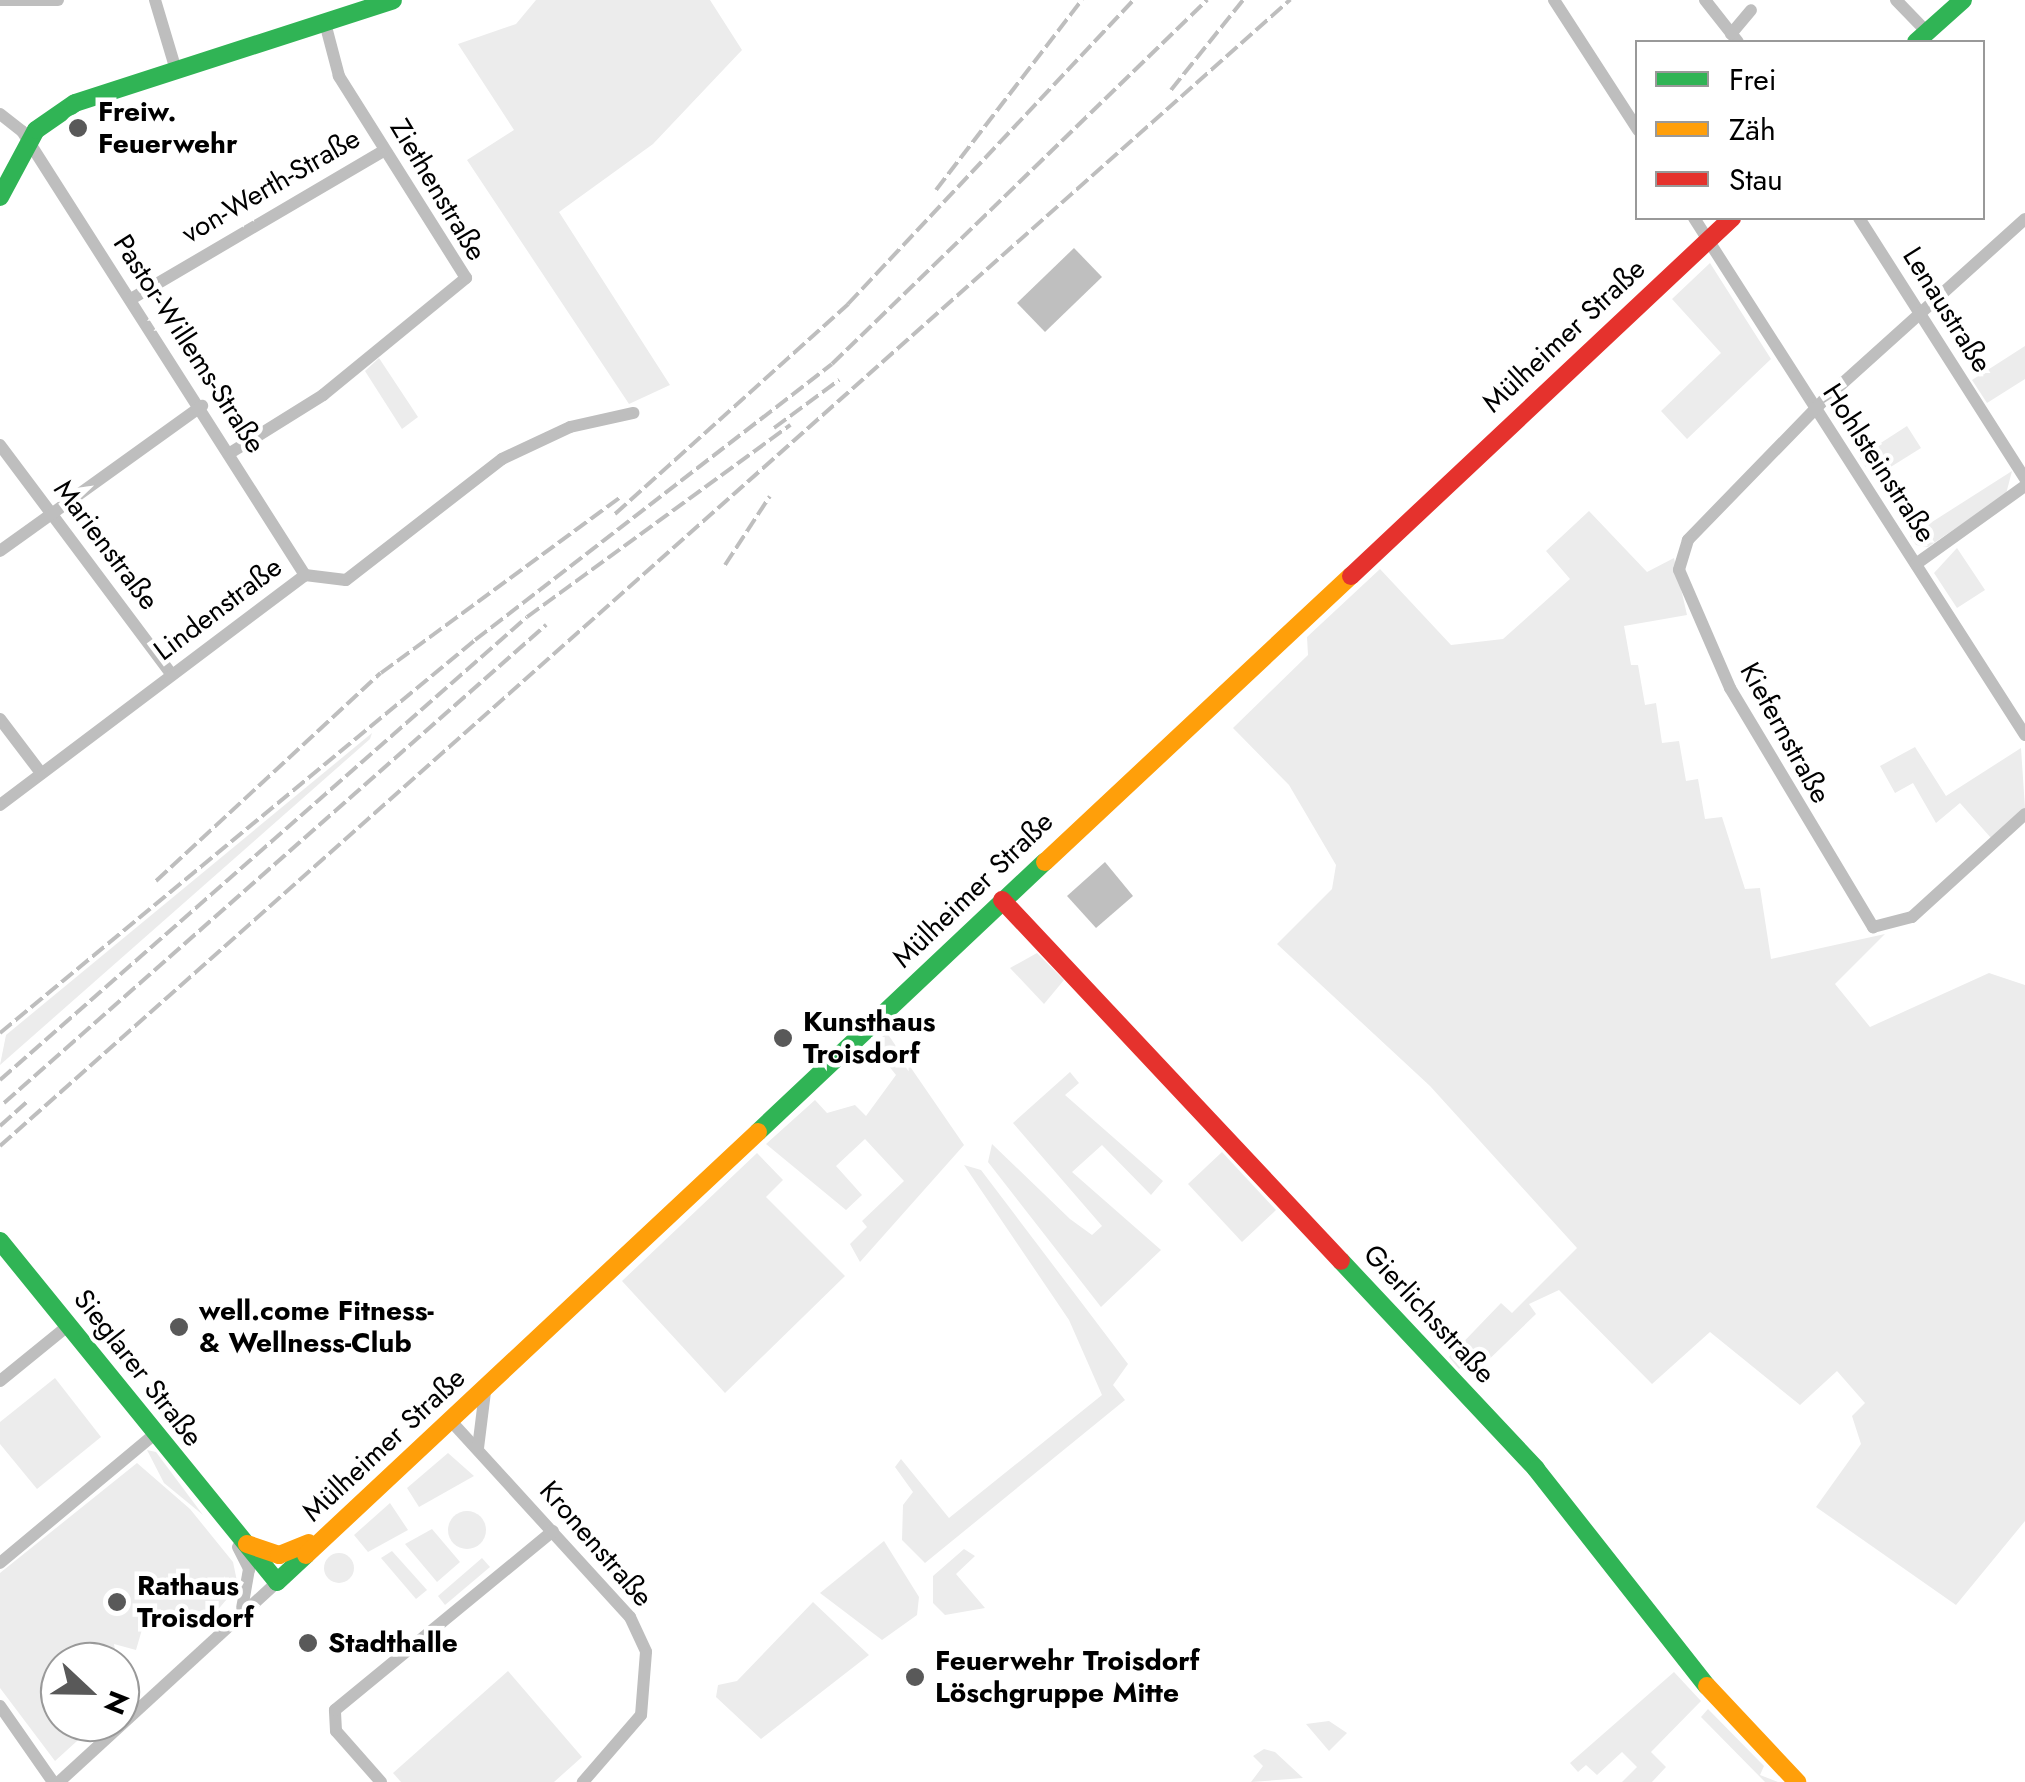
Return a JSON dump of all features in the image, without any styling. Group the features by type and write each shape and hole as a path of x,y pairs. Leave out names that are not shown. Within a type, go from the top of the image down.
{"main road":[{"path":"0,197 28,142 87,97 325,23 353,6 393,0"},
{"path":"1921,37 1963,0"},
{"name":"Mülheimer Straße","path":"278,1582 1730,220"},
{"name":"Gierlichsstraße","path":"1002,900 1536,1469 1674,1650 1797,1782"},
{"name":"Sieglarer Straße","path":"0,1241 278,1582"},
{"path":"239,1536 278,1555 328,1533"}],"street":[{"path":"5,3 58,0"},
{"path":"155,0 176,70"},
{"path":"1554,0 1635,125"},
{"path":"1705,0 1735,38 1751,10"},
{"path":"1896,0 1921,37"},
{"name":"Ziethenstraße","path":"230,453 323,395 464,283 339,76 325,23"},
{"name":"Pastor-Willems-Straße","path":"0,114 28,142 202,406 305,575"},
{"name":"von-Werth-Straße","path":"131,299 385,150"},
{"path":"1815,412 2025,219"},
{"name":"Hohlsteinstraße","path":"1695,220 2025,735"},
{"name":"Lenaustraße","path":"1859,220 2025,483"},
{"path":"0,551 202,406"},
{"name":"Kiefernstraße","path":"1815,412 1682,551 1681,583 1730,688 1873,927 1912,918 2025,814"},
{"name":"Lindenstraße","path":"0,805 305,575 346,580 502,459 570,427 634,413"},
{"name":"Marienstraße","path":"0,445 172,675"},
{"path":"1916,564 2025,483"},
{"path":"0,719 41,773"},
{"path":"0,1380 69,1325"},
{"path":"478,1448 489,1384"},
{"name":"Kronenstraße","path":"450,1420 630,1616 648,1668 636,1726 583,1782"},
{"path":"0,1563 156,1434"},
{"path":"381,1782 336,1731 342,1701 552,1531"},
{"name":"Sieglarer Straße","path":"237,1618 250,1584 239,1536"},
{"path":"0,1706 56,1782 278,1582"}],"shaded area":[{"path":"536,0 710,0 742,50 653,144 559,212 670,385 629,404 467,160 514,130 458,44 516,24"},
{"path":"1074,248 1102,277 1045,332 1017,303"},
{"path":"1710,263 1771,359 1687,439 1661,411 1721,353 1672,299"},
{"path":"2025,346 2025,379 1987,403 1972,380"},
{"path":"379,358 418,417 402,429 365,371"},
{"path":"1907,426 1921,448 1873,478 1859,457"},
{"path":"2012,471 2006,494 1928,547 1916,545 1910,536"},
{"path":"1589,511 1647,572 1674,558 1687,615 1624,626 1631,665 1638,665 1645,705 1656,703 1662,743 1679,741 1686,781 1698,779 1705,819 1722,817 1745,889 1760,888 1771,959 1885,934 1835,984 1870,1027 1989,973 2025,985 2025,1521 1956,1605 1816,1507 1861,1444 1852,1416 1865,1403 1837,1371 1800,1405 1710,1332 1652,1384 1559,1290 1529,1304 1536,1314 1477,1371 1468,1362 1459,1369 1449,1357 1501,1303 1512,1313 1577,1248 1430,1086 1277,944 1332,889 1336,865 1289,785 1233,728 1308,655 1307,637 1380,569 1451,645 1503,639 1570,579 1546,551"},
{"path":"1957,548 1985,590 1957,608 1934,573"},
{"path":"372,733 370,739 0,1065 6,1035"},
{"path":"1915,747 1946,796 2021,748 2025,808 1991,838 1960,803 1936,823 1913,783 1895,793 1880,766"},
{"path":"1105,862 1133,896 1096,928 1067,896"},
{"path":"1037,953 1064,980 1044,1004 1010,968"},
{"path":"887,1033 964,1145 860,1262 850,1244 867,1227 862,1221 904,1181 865,1139 836,1166 862,1195 846,1210 766,1144 815,1100 827,1113 855,1105 866,1116 896,1075 872,1045"},
{"path":"1070,1072 1079,1083 1065,1095 1163,1181 1151,1195 1102,1145 1072,1172 1161,1250 1101,1307 988,1162 992,1144 1070,1219 1092,1235 1102,1226 1013,1123"},
{"path":"1222,1152 1276,1210 1242,1242 1188,1184"},
{"path":"757,1153 783,1180 766,1197 845,1276 725,1393 622,1281"},
{"path":"964,1165 981,1170 1128,1364 1113,1385 1125,1400 925,1563 902,1540 903,1505 913,1492 895,1467 901,1459 949,1518 1102,1395 1069,1320"},
{"path":"55,1378 101,1437 37,1489 0,1444 0,1422"},
{"path":"147,1450 156,1452 203,1515 164,1483"},
{"path":"448,1453 474,1476 419,1507 407,1488"},
{"path":"137,1463 190,1509 233,1562 238,1586 204,1626 161,1611 143,1626 138,1642 40,1642 40,1741 0,1688 0,1573"},
{"path":"390,1503 408,1530 368,1552 354,1535"},
{"path":"467,1511 480,1517 486,1530 480,1543 467,1549 454,1543 448,1530 454,1517"},
{"path":"432,1529 460,1562 437,1582 405,1544"},
{"path":"884,1541 919,1597 917,1615 882,1640 820,1593"},
{"path":"964,1549 975,1556 956,1574 985,1608 945,1615 933,1603 933,1576"},
{"path":"392,1551 427,1590 416,1599 381,1558"},
{"path":"339,1553 350,1557 354,1568 350,1579 339,1583 328,1579 324,1568 328,1557"},
{"path":"482,1558 490,1567 445,1605 438,1596"},
{"path":"813,1602 869,1655 761,1739 716,1697 718,1685 737,1681"},
{"path":"508,1671 582,1757 554,1782 401,1782 393,1773"},
{"path":"1674,1672 1701,1701 1651,1752 1666,1767 1652,1782 1622,1782 1637,1767 1622,1752 1597,1775 1586,1765 1578,1772 1570,1763"},
{"path":"1708,1709 1764,1766 1760,1775 1778,1782 1765,1782 1701,1717"},
{"path":"1329,1721 1347,1733 1329,1751 1306,1724"},
{"path":"41,1742 76,1742 55,1761"},
{"path":"1264,1749 1275,1752 1303,1778 1251,1782 1263,1766 1253,1756"}],"railway":[{"path":"936,190 1082,0"},
{"path":"615,514 848,304 1133,0"},
{"path":"0,1033 475,640 832,364 1207,0"},
{"path":"1171,90 1243,0"},
{"path":"0,1146 1290,0"},
{"path":"774,428 839,380"},
{"path":"0,1080 527,617 790,425"},
{"path":"156,881 381,673 622,496"},
{"path":"725,565 770,496"},
{"path":"4,1103 546,625"},
{"path":"0,1126 29,1100"}],"traffic: fast":[{"path":"0,197 36,130 75,103 393,0"},
{"path":"1918,40 1963,0"},
{"path":"758,1132 1045,862"},
{"path":"0,1241 277,1582 306,1555"},
{"path":"1341,1261 1536,1469 1707,1686"}],"traffic: slow":[{"path":"1045,862 1351,576"},
{"path":"306,1555 758,1132"},
{"path":"247,1544 279,1555 309,1543"},
{"path":"1707,1686 1797,1782"}],"traffic: jam":[{"path":"1351,576 1730,220"},
{"path":"1002,900 1341,1261"}],"place":[{"name":"Freiw. Feuerwehr","path":"78,128"},
{"name":"Kunsthaus Troisdorf","path":"783,1038"},
{"name":"well.come Fitness- & Wellness-Club","path":"179,1327"},
{"name":"Rathaus Troisdorf","path":"117,1602"},
{"name":"Stadthalle","path":"308,1643"},
{"name":"Feuerwehr Troisdorf Löschgruppe Mitte","path":"915,1677"}]}
